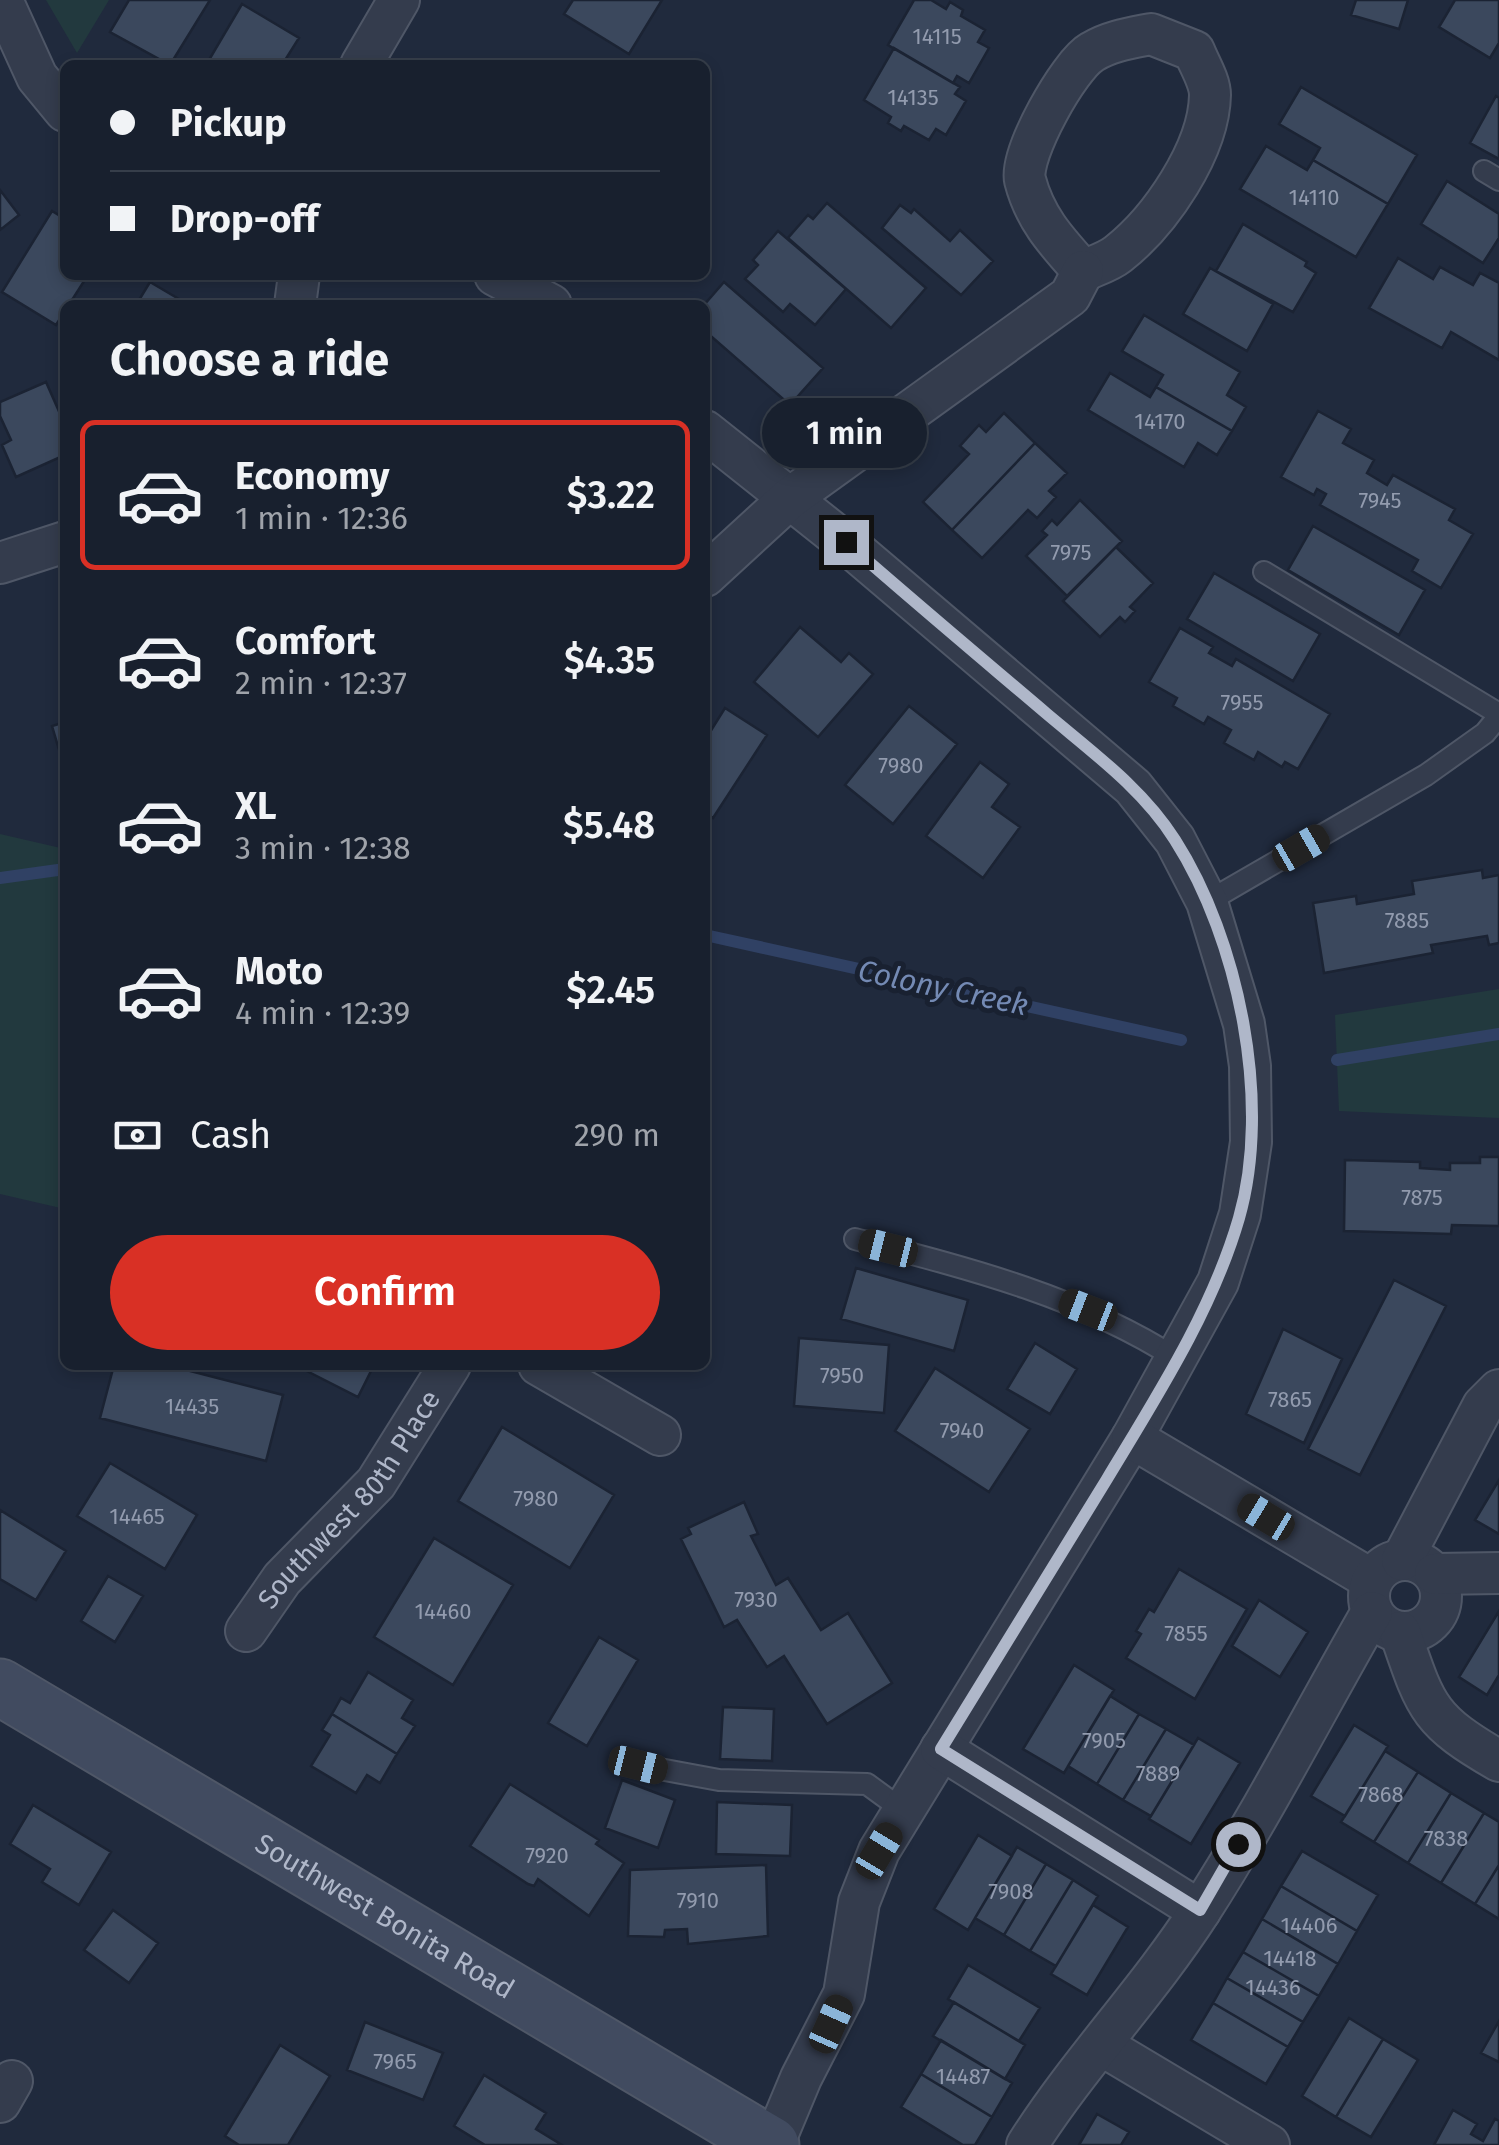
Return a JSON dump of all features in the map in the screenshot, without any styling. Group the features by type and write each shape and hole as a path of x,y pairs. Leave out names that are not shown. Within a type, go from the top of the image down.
{"main road":[{"name":"Southwest Bonita Road","path":"0,1687 772,2145"}],"street":[{"path":"2,0 38,77 60,105"},
{"path":"364,60 400,0"},
{"path":"710,571 790,498 1070,296 1083,271 1115,257 1142,232 1183,173 1208,120 1210,90 1194,51 1151,34 1117,40 1088,54 1050,104 1023,175 1040,223 1083,271"},
{"path":"504,280 542,300"},
{"path":"710,435 1133,787 1175,840 1207,902 1244,1024 1251,1142 1240,1214 1218,1282 1132,1438 879,1851 859,1902 844,1994 800,2078 772,2145"},
{"path":"0,563 60,544"},
{"name":"Southwest 80th Place","path":"246,1632 282,1580 376,1483 447,1370"},
{"path":"549,1370 660,1435"},
{"path":"1027,2145 1068,2081 1102,2046 1200,1910 1396,1592 1483,1406 1498,1388"},
{"path":"1132,1438 1396,1592 1499,1574"},
{"path":"1396,1592 1424,1702 1448,1731 1499,1761"},
{"path":"941,1749 1200,1910"},
{"path":"1102,2046 1268,2145"}],"lane":[{"path":"1207,902 1426,775 1485,733 1499,715 1264,572"},
{"path":"855,1239 985,1272 1122,1324 1177,1359"},
{"path":"638,1765 720,1780 866,1784 904,1811"}],"green space":[{"path":"46,0 109,0 77,53"},
{"path":"0,834 60,848 60,1208 0,1194"},
{"path":"1499,989 1499,1118 1339,1111 1335,1015"}],"building":[{"path":"129,0 210,0 173,60 161,60 110,32"},
{"path":"573,0 662,0 629,54 564,14"},
{"path":"914,0 931,0 946,9 950,2 963,10 961,16 985,30 978,42 989,48 969,83 957,76 953,83 888,45"},
{"path":"1356,0 1408,0 1399,29 1351,15"},
{"path":"1455,0 1499,0 1499,43 1490,58 1439,27"},
{"path":"242,4 299,38 285,60 209,60"},
{"path":"894,48 960,87 955,94 966,101 946,135 936,129 929,140 904,126 901,131 888,123 891,117 864,100"},
{"path":"1301,87 1417,155 1388,204 1313,160 1320,148 1279,124"},
{"path":"1496,96 1499,98 1499,159 1470,143"},
{"path":"1266,146 1307,170 1313,160 1388,204 1356,257 1240,189"},
{"path":"1447,181 1499,214 1499,238 1483,263 1421,224"},
{"path":"0,190 19,215 0,230"},
{"path":"827,203 926,288 891,328 788,238 808,215 813,219"},
{"path":"900,205 911,213 914,209 950,241 960,230 993,261 961,295 882,228"},
{"path":"52,211 60,216 60,280 85,280 72,300 60,300 56,325 2,292"},
{"path":"1243,224 1307,262 1305,266 1316,273 1293,312 1216,271"},
{"path":"778,231 846,289 815,325 790,304 783,312 745,279 758,265 753,260"},
{"path":"1398,258 1433,279 1440,267 1473,285 1480,273 1499,283 1499,360 1451,332 1442,348 1369,308"},
{"path":"1210,268 1273,304 1247,351 1183,314"},
{"path":"150,282 181,300 139,300"},
{"path":"724,282 823,368 790,405 710,335 708,300"},
{"path":"1144,315 1240,372 1227,395 1246,407 1232,431 1156,387 1163,375 1122,351"},
{"path":"1110,373 1150,397 1156,387 1232,431 1217,455 1198,443 1184,467 1088,410"},
{"path":"46,382 60,414 60,457 16,477 2,445 11,440 0,416 0,402"},
{"path":"1318,411 1351,429 1343,443 1374,460 1367,473 1387,485 1393,475 1455,509 1449,520 1473,534 1441,588 1412,571 1418,560 1320,505 1326,494 1317,489 1314,495 1281,477"},
{"path":"1004,413 1035,443 952,530 923,502 969,454 960,446 979,425 986,432"},
{"path":"1035,443 1067,473 1049,491 1056,497 1037,518 1028,510 982,558 952,530"},
{"path":"1080,500 1122,541 1067,596 1026,556 1047,535 1042,531 1052,520 1057,525"},
{"path":"1313,526 1425,590 1399,635 1288,570"},
{"path":"1116,547 1153,583 1130,607 1135,611 1125,622 1120,617 1100,637 1063,601"},
{"path":"1214,573 1320,634 1293,681 1187,619"},
{"path":"800,627 841,662 849,653 873,674 818,737 754,682"},
{"path":"1180,628 1213,647 1209,653 1232,666 1236,659 1330,714 1298,769 1285,762 1282,767 1258,752 1254,760 1224,743 1231,730 1208,717 1204,724 1173,706 1177,698 1149,682"},
{"path":"909,706 957,744 893,824 845,785"},
{"path":"725,708 767,735 713,818 710,816 710,732"},
{"path":"60,724 60,753 52,726"},
{"path":"980,762 1009,784 992,807 1020,827 983,878 926,836"},
{"path":"1482,870 1483,878 1499,875 1499,943 1489,945 1487,936 1431,945 1433,953 1324,973 1313,903 1356,896 1357,904 1414,894 1412,881"},
{"path":"1480,1157 1499,1157 1499,1226 1452,1225 1451,1234 1344,1231 1345,1160 1420,1162 1420,1168 1450,1170 1450,1163 1480,1163"},
{"path":"856,1268 968,1300 954,1351 841,1319"},
{"path":"1394,1280 1446,1306 1360,1475 1308,1449"},
{"path":"1283,1329 1342,1359 1304,1443 1246,1414"},
{"path":"799,1338 889,1345 884,1413 794,1406"},
{"path":"1035,1343 1077,1369 1050,1414 1007,1389"},
{"path":"935,1368 1030,1429 989,1492 895,1431"},
{"path":"113,1370 186,1370 283,1395 266,1461 100,1418"},
{"path":"305,1370 372,1370 358,1397"},
{"path":"502,1427 614,1495 570,1568 458,1501"},
{"path":"110,1463 197,1515 165,1569 77,1516"},
{"path":"1499,1480 1499,1534 1475,1520"},
{"path":"744,1502 758,1534 751,1536 776,1585 788,1578 821,1630 848,1613 892,1683 827,1724 784,1656 767,1667 737,1620 724,1627 681,1539 691,1534 688,1528"},
{"path":"0,1510 66,1551 36,1600 0,1579"},
{"path":"434,1538 513,1585 453,1685 374,1637"},
{"path":"1179,1569 1247,1609 1195,1699 1126,1658 1141,1634 1136,1631 1149,1609 1154,1612"},
{"path":"108,1576 143,1596 115,1642 81,1621"},
{"path":"1259,1600 1308,1632 1280,1677 1232,1646"},
{"path":"1499,1611 1499,1675 1487,1695 1459,1677"},
{"path":"599,1637 638,1660 587,1746 548,1723"},
{"path":"1074,1665 1114,1690 1064,1773 1023,1749"},
{"path":"368,1672 413,1700 402,1718 415,1726 397,1754 332,1714 341,1698 350,1703"},
{"path":"1110,1696 1139,1714 1097,1784 1068,1766"},
{"path":"723,1707 774,1709 772,1761 720,1759"},
{"path":"332,1714 397,1754 380,1783 367,1775 356,1793 311,1766 330,1735 322,1730"},
{"path":"1139,1714 1166,1729 1123,1800 1097,1784"},
{"path":"1354,1725 1388,1746 1345,1816 1311,1796"},
{"path":"1166,1729 1194,1745 1151,1816 1123,1800"},
{"path":"1198,1738 1240,1763 1191,1844 1149,1819"},
{"path":"1385,1751 1418,1772 1374,1842 1341,1822"},
{"path":"1418,1772 1451,1793 1408,1863 1374,1842"},
{"path":"622,1780 675,1800 658,1848 605,1828"},
{"path":"510,1784 599,1840 596,1844 624,1863 589,1916 538,1879 534,1886 528,1884 470,1846"},
{"path":"1451,1793 1484,1813 1441,1883 1408,1863"},
{"path":"717,1802 792,1805 790,1856 716,1854"},
{"path":"33,1805 111,1852 79,1905 42,1882 50,1869 10,1844"},
{"path":"1484,1813 1499,1822 1499,1865 1475,1904 1441,1883"},
{"path":"978,1835 1012,1856 968,1930 934,1909"},
{"path":"1017,1847 1046,1864 1004,1935 975,1918"},
{"path":"1302,1851 1378,1895 1357,1931 1281,1886"},
{"path":"1046,1864 1073,1880 1030,1951 1004,1935"},
{"path":"766,1865 768,1936 688,1944 687,1929 665,1930 664,1937 628,1936 630,1870"},
{"path":"1499,1865 1499,1919 1475,1904"},
{"path":"1073,1880 1098,1896 1056,1966 1030,1951"},
{"path":"1281,1886 1357,1931 1338,1964 1262,1919"},
{"path":"1093,1905 1128,1927 1087,1995 1051,1974"},
{"path":"113,1910 158,1943 129,1983 84,1950"},
{"path":"1262,1919 1338,1964 1319,1996 1243,1952"},
{"path":"1243,1952 1319,1996 1303,2022 1227,1978"},
{"path":"968,1965 1040,2008 1019,2041 948,1999"},
{"path":"1227,1978 1303,2022 1288,2047 1213,2003"},
{"path":"954,2002 1025,2045 1005,2079 933,2036"},
{"path":"1213,2003 1288,2047 1266,2084 1191,2040"},
{"path":"1349,2018 1383,2039 1336,2117 1302,2096"},
{"path":"1499,2021 1499,2062 1481,2053"},
{"path":"365,2022 443,2053 423,2100 347,2070"},
{"path":"1383,2039 1418,2060 1371,2137 1336,2117"},
{"path":"941,2040 1012,2083 992,2117 921,2074"},
{"path":"280,2045 330,2076 288,2145 239,2145 225,2136"},
{"path":"921,2074 992,2117 975,2145 963,2145 901,2107"},
{"path":"484,2075 546,2113 536,2129 562,2145 485,2145 454,2126"},
{"path":"1453,2110 1477,2124 1471,2134 1483,2141 1495,2119 1499,2121 1499,2145 1434,2145"},
{"path":"1097,2114 1129,2132 1121,2145 1079,2145"}],"waterway":[{"name":"Colony Creek","path":"0,878 60,870"},
{"name":"Colony Creek","path":"710,936 1181,1040"},
{"name":"Colony Creek","path":"1337,1060 1499,1034"}],"route":[{"path":"846,542 1133,787 1175,840 1207,902 1233,982 1250,1066 1251,1142 1240,1214 1218,1282 1132,1438 941,1749 1200,1910 1238,1844"}]}
